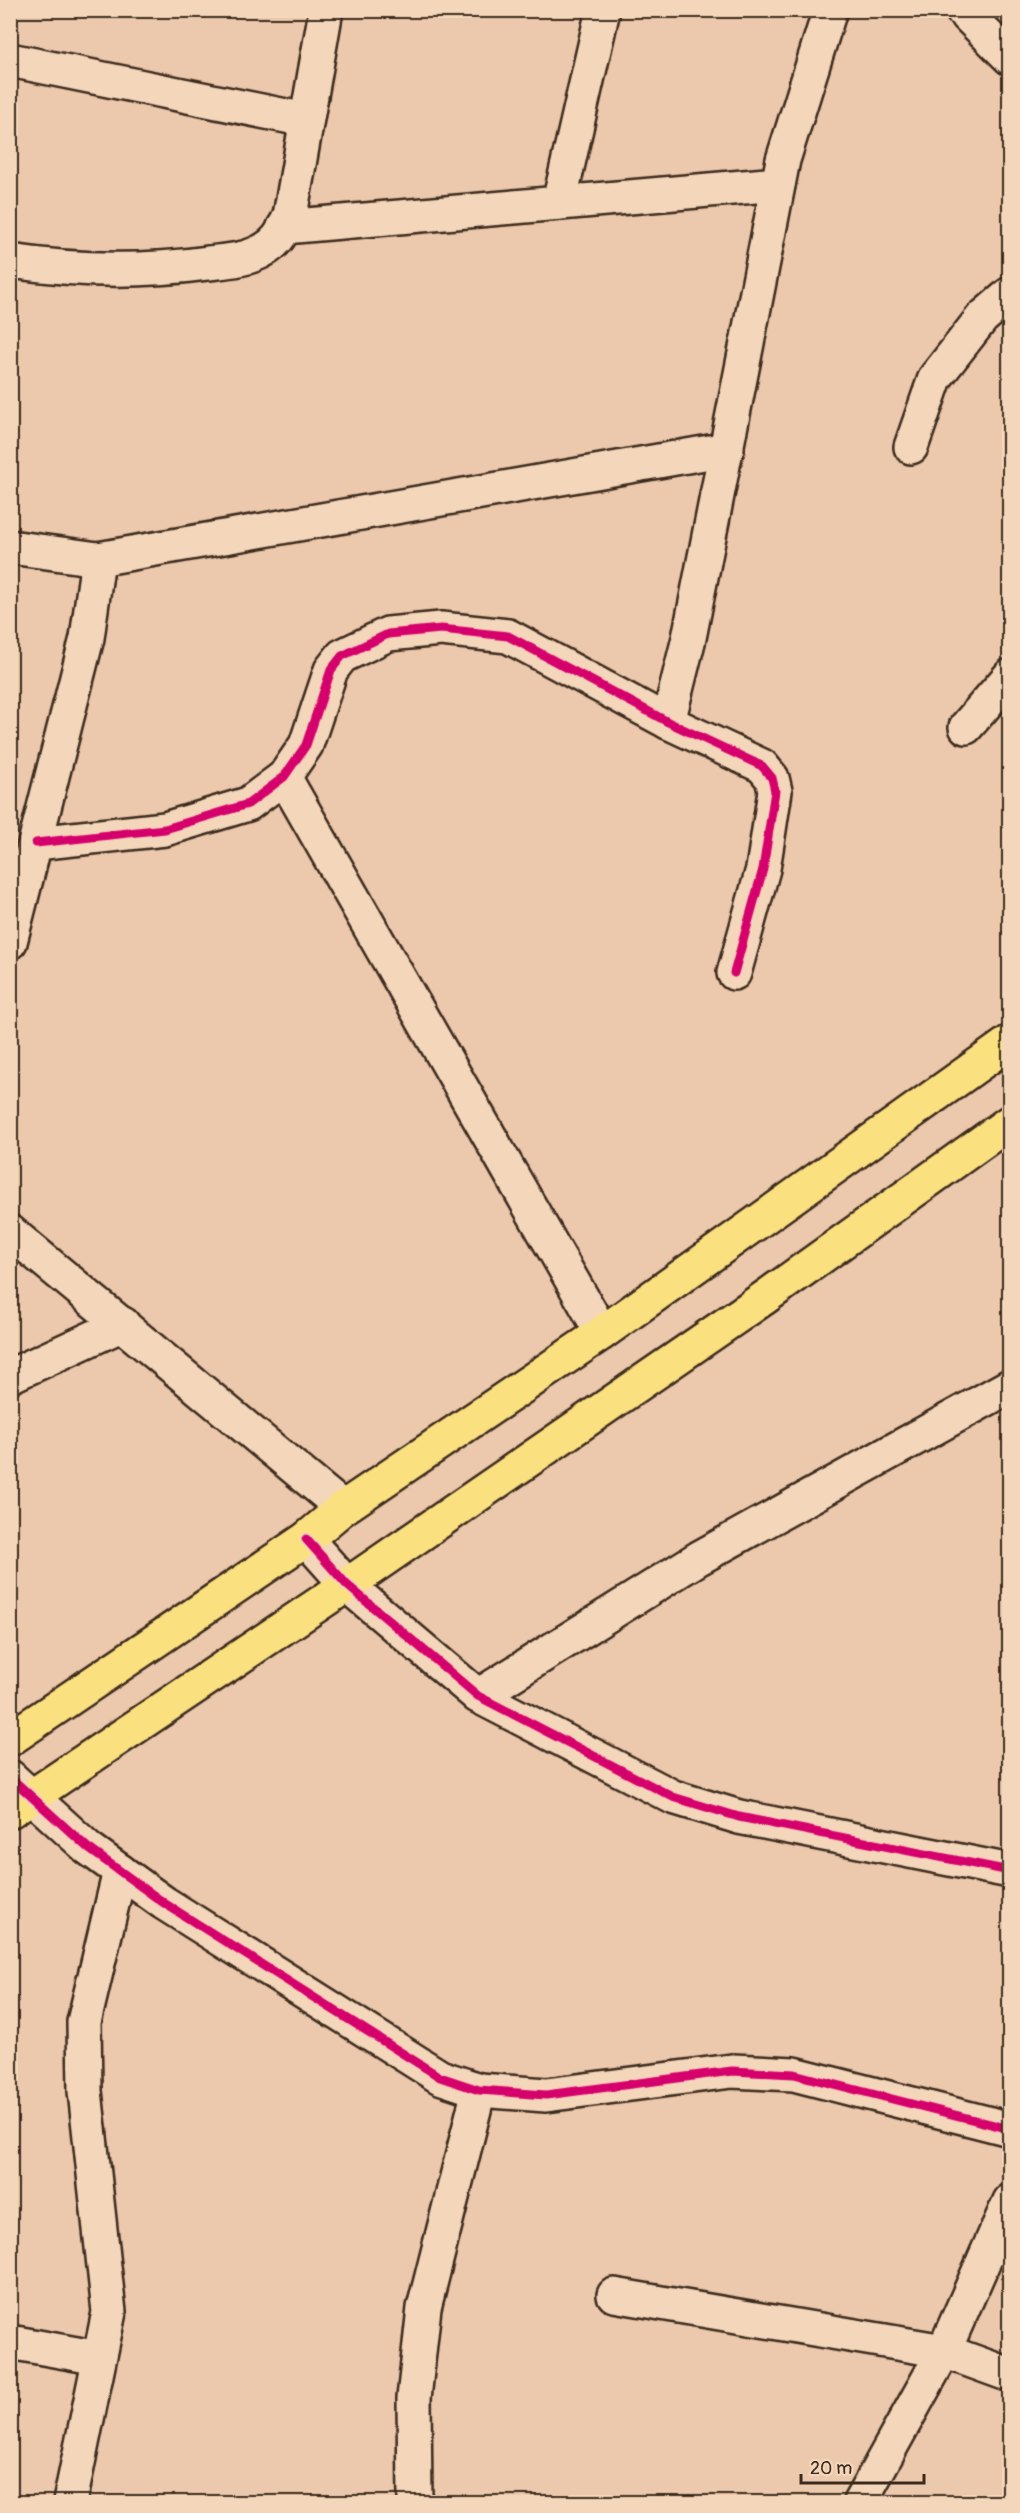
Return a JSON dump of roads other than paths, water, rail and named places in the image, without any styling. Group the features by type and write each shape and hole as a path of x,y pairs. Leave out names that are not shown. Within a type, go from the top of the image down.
{"main road":[{"path":"10,1740 306,1539 343,1508 602,1334 1010,1042"},
{"path":"17,1795 347,1584 764,1298 1010,1122"}],"street":[{"path":"10,261 130,270 186,266 240,259 262,252 279,240 290,216 326,10"},
{"path":"559,203 603,10"},
{"path":"668,722 689,638 778,184 789,138 830,10"},
{"path":"962,10 1010,58"},
{"path":"10,60 306,120"},
{"path":"284,227 778,184"},
{"path":"911,447 934,378 982,318 1010,294"},
{"path":"10,547 98,559 727,449"},
{"path":"10,942 87,638 98,559"},
{"path":"36,843 165,829 248,804 284,777 306,745 331,670 342,656 388,634 441,629 508,636 668,722 762,766 774,784 775,791 763,869 734,973"},
{"path":"966,727 1010,676"},
{"path":"284,777 602,1334"},
{"path":"10,1232 343,1508"},
{"path":"10,1376 123,1324"},
{"path":"478,1696 699,1558 1010,1386"},
{"path":"306,1539 347,1584 478,1696 673,1797 738,1817 1010,1871"},
{"path":"17,1795 164,1903 440,2077 479,2090 546,2095 732,2071 794,2074 1010,2129"},
{"path":"70,2502 109,2312 85,2091 84,2022 120,1871"},
{"path":"415,2502 414,2398 424,2308 479,2090"},
{"path":"860,2502 944,2351 1010,2201"},
{"path":"614,2295 944,2351 1010,2376"},
{"path":"10,2342 99,2358"}]}
